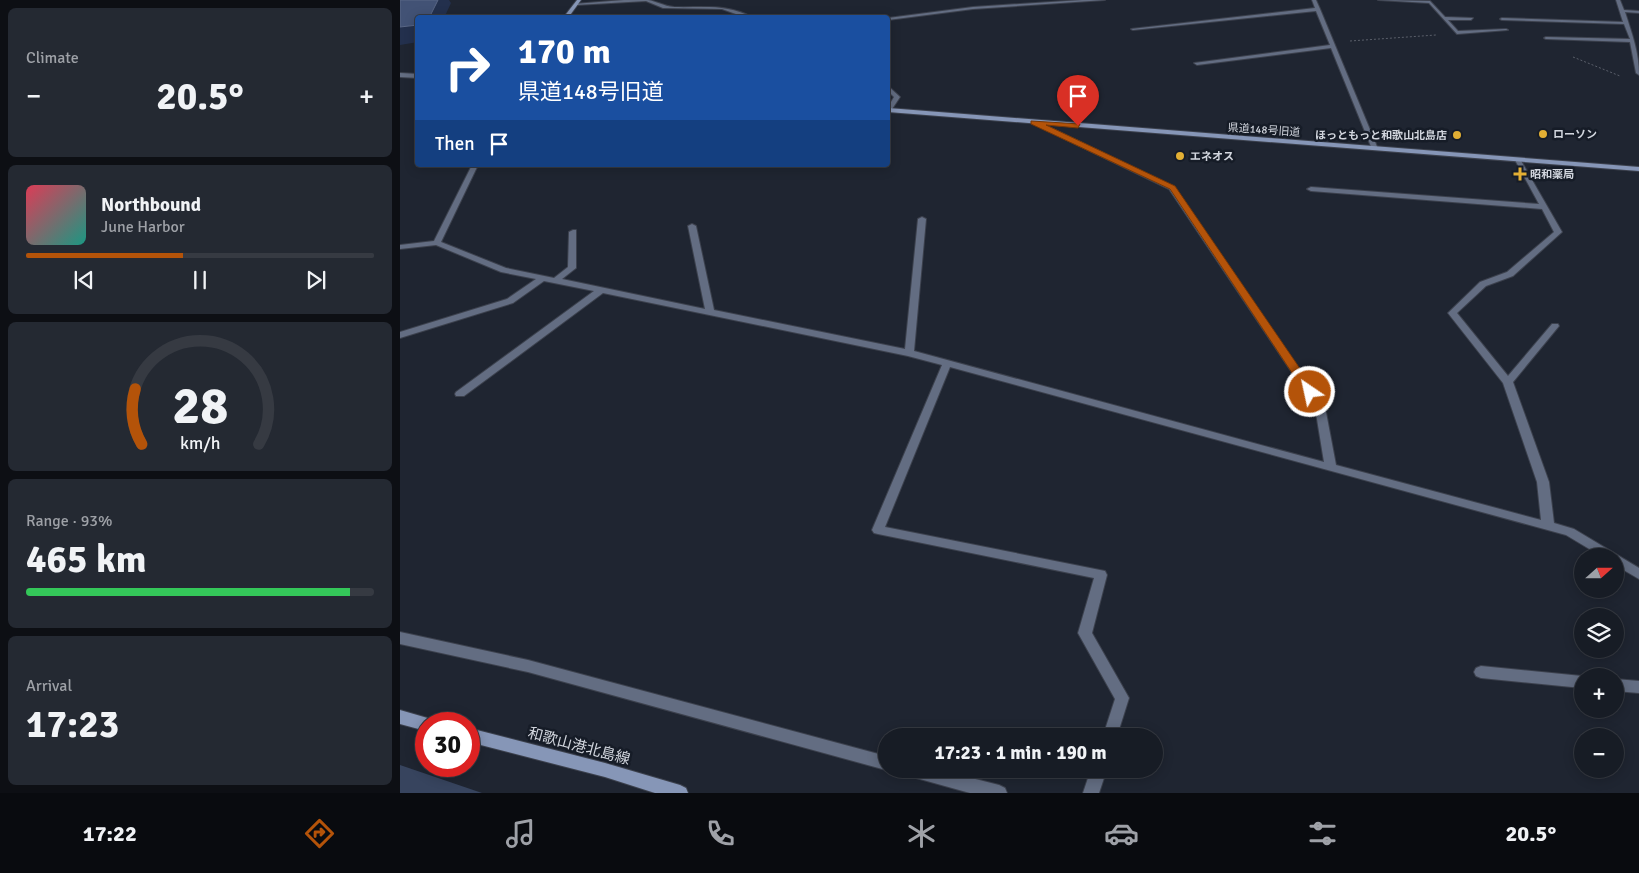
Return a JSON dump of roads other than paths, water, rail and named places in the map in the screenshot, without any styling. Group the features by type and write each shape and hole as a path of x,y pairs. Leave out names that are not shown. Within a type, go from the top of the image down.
{"street":[{"path":"567,15 577,2 647,0 657,5 671,7 722,8 743,15"},
{"path":"890,19 973,8 1108,0"},
{"path":"1314,0 1375,149"},
{"path":"1380,0 1430,2 1457,34 1506,30"},
{"path":"1618,0 1632,40 1639,74"},
{"path":"1133,29 1318,9"},
{"path":"1622,11 1639,12"},
{"path":"1444,18 1471,19"},
{"path":"1502,19 1626,23"},
{"path":"1546,38 1639,41"},
{"path":"1197,62 1332,44"},
{"path":"400,75 415,76"},
{"path":"890,90 897,97 890,107"},
{"name":"県道148号旧道","path":"890,110 1639,169"},
{"path":"1034,122 1172,188 1320,407 1331,468"},
{"path":"1518,160 1558,232 1510,274 1483,284 1452,313 1508,382 1543,482 1548,526"},
{"path":"437,243 474,167"},
{"path":"1311,189 1544,207"},
{"path":"908,353 922,219"},
{"path":"692,226 710,312"},
{"path":"555,281 572,268 573,232"},
{"path":"400,247 437,243 504,270 908,353 1570,532 1597,548"},
{"path":"400,335 510,301 543,278"},
{"path":"460,394 601,290"},
{"path":"1508,382 1554,326"},
{"path":"947,364 878,530 1100,575 1085,633 1122,698 1113,728"},
{"path":"1624,565 1639,574"},
{"path":"400,638 528,666 878,761"},
{"path":"1481,672 1574,681"},
{"path":"1624,686 1639,687"},
{"path":"400,717 415,721"},
{"name":"和歌山港北島線","path":"480,738 605,770 680,793"},
{"path":"943,778 999,793"},
{"path":"1091,793 1096,778"}],"place":[{"name":"ローソン","path":"1543,134"},
{"name":"ほっともっと和歌山北島店","path":"1457,135"},
{"name":"エネオス","path":"1180,156"},
{"name":"昭和薬局","path":"1520,174"}]}
